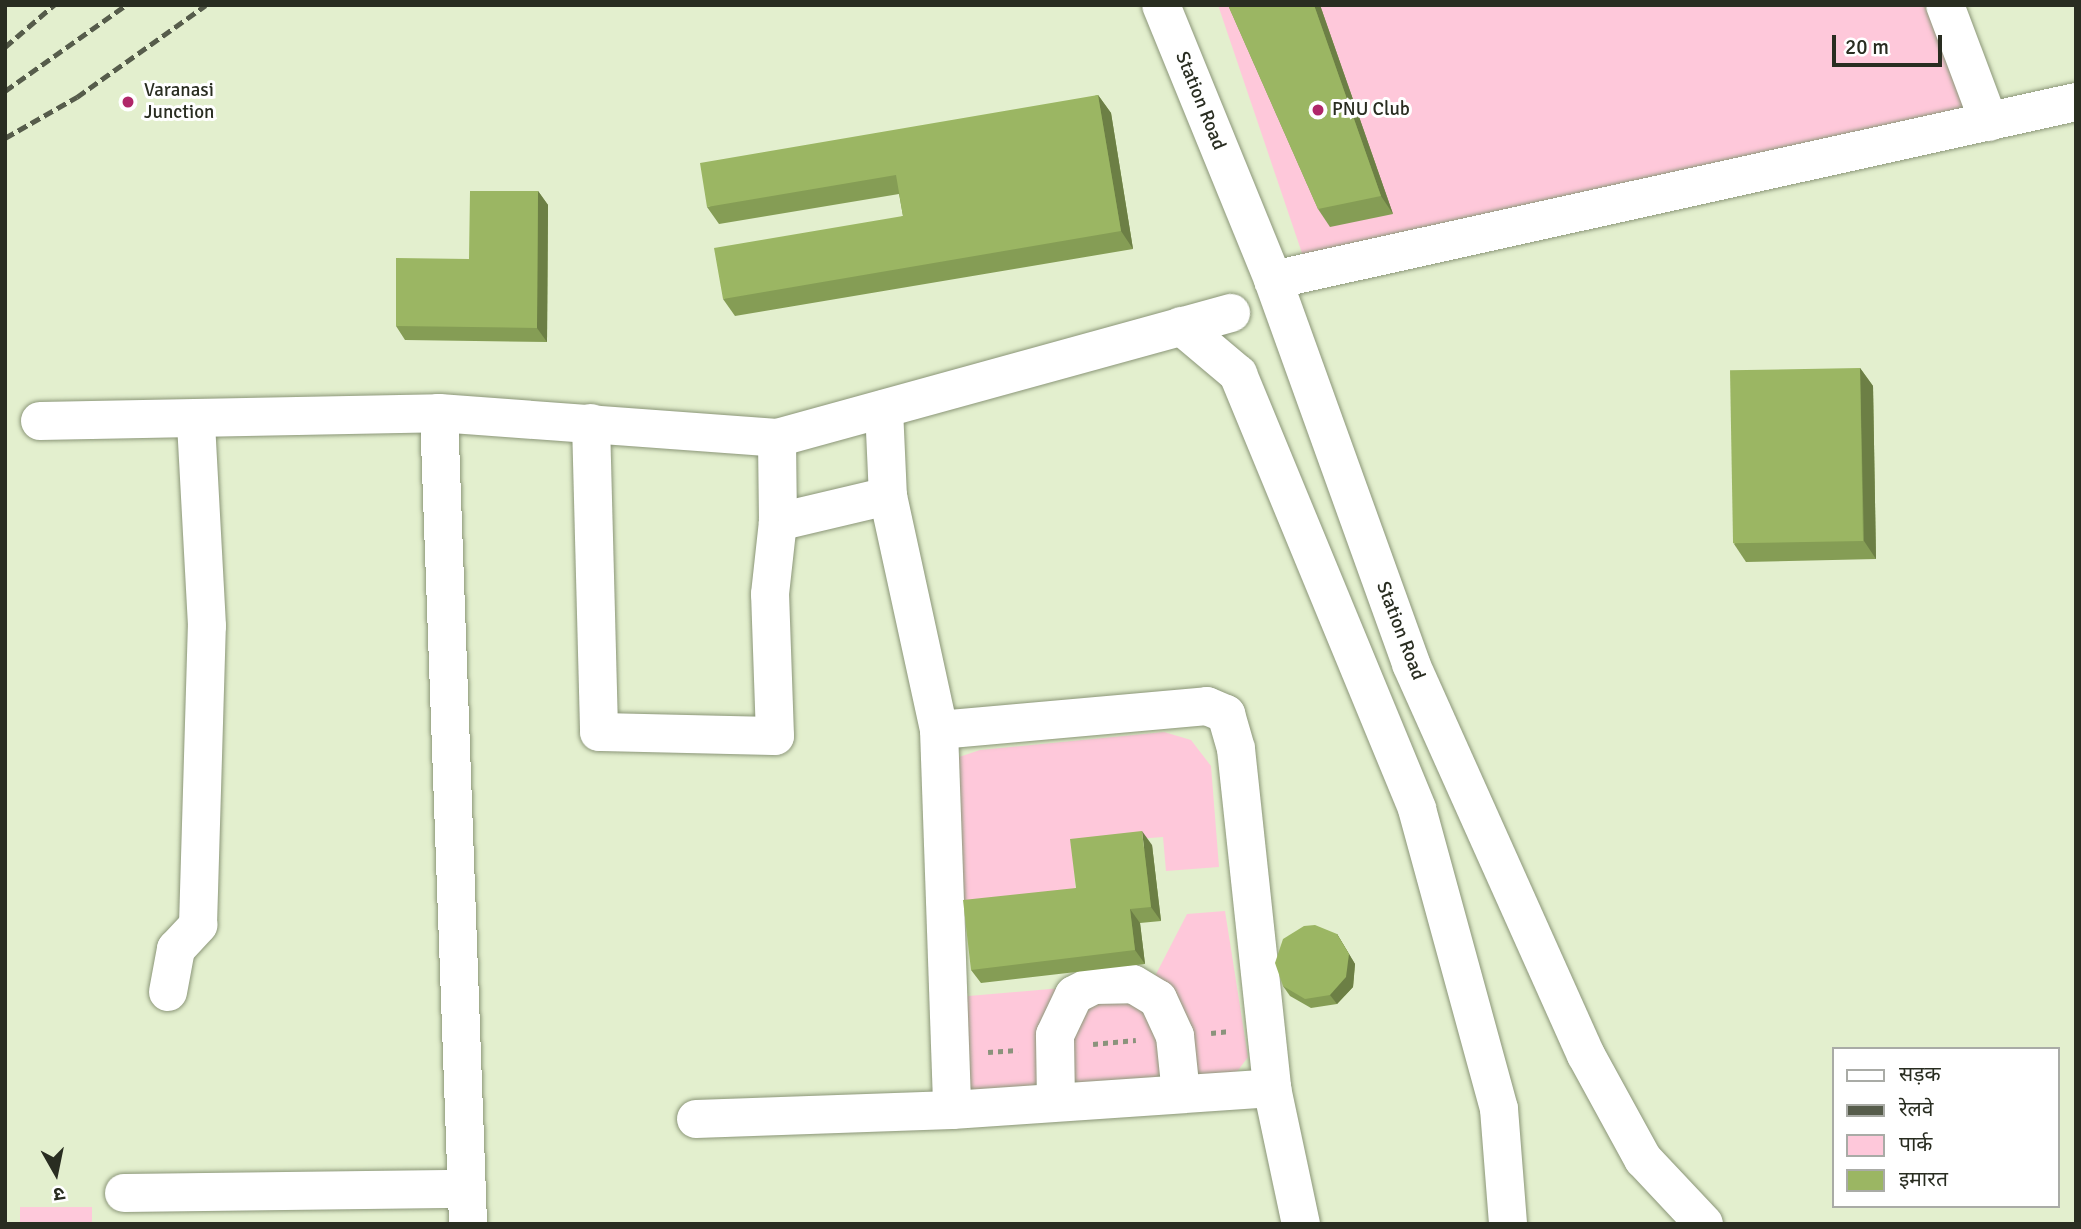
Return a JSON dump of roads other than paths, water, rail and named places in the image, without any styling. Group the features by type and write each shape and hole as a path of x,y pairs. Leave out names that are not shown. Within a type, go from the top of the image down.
{"street":[{"name":"Station Road","path":"1161,5 1273,281 1411,664 1586,1055 1643,1159 1704,1224"},
{"path":"1945,5 1989,122"},
{"path":"1273,281 2076,102"},
{"path":"40,421 196,420 439,413 591,422 777,438 1231,313"},
{"path":"1181,326 1238,374 1417,809 1499,1109 1508,1224"},
{"path":"884,409 888,496 939,730 952,1110"},
{"path":"124,1193 467,1206 439,413"},
{"path":"168,992 176,949 198,925 207,626 196,420"},
{"path":"591,422 599,732 775,736 770,594 778,522 777,438"},
{"path":"778,522 888,496"},
{"path":"939,730 1208,706 1226,714 1236,749 1272,1088 1301,1224"},
{"path":"1056,1102 1055,1047 1063,1013 1074,995 1094,985 1133,984 1158,999 1175,1036 1181,1094"},
{"path":"696,1119 952,1110 1272,1088"}],"railway":[{"path":"5,47 54,5"},
{"path":"5,91 126,5"},
{"path":"5,138 77,97 206,5"}],"place":[{"name":"Varanasi Junction","path":"128,102"},
{"name":"PNU Club","path":"1318,110"}]}
